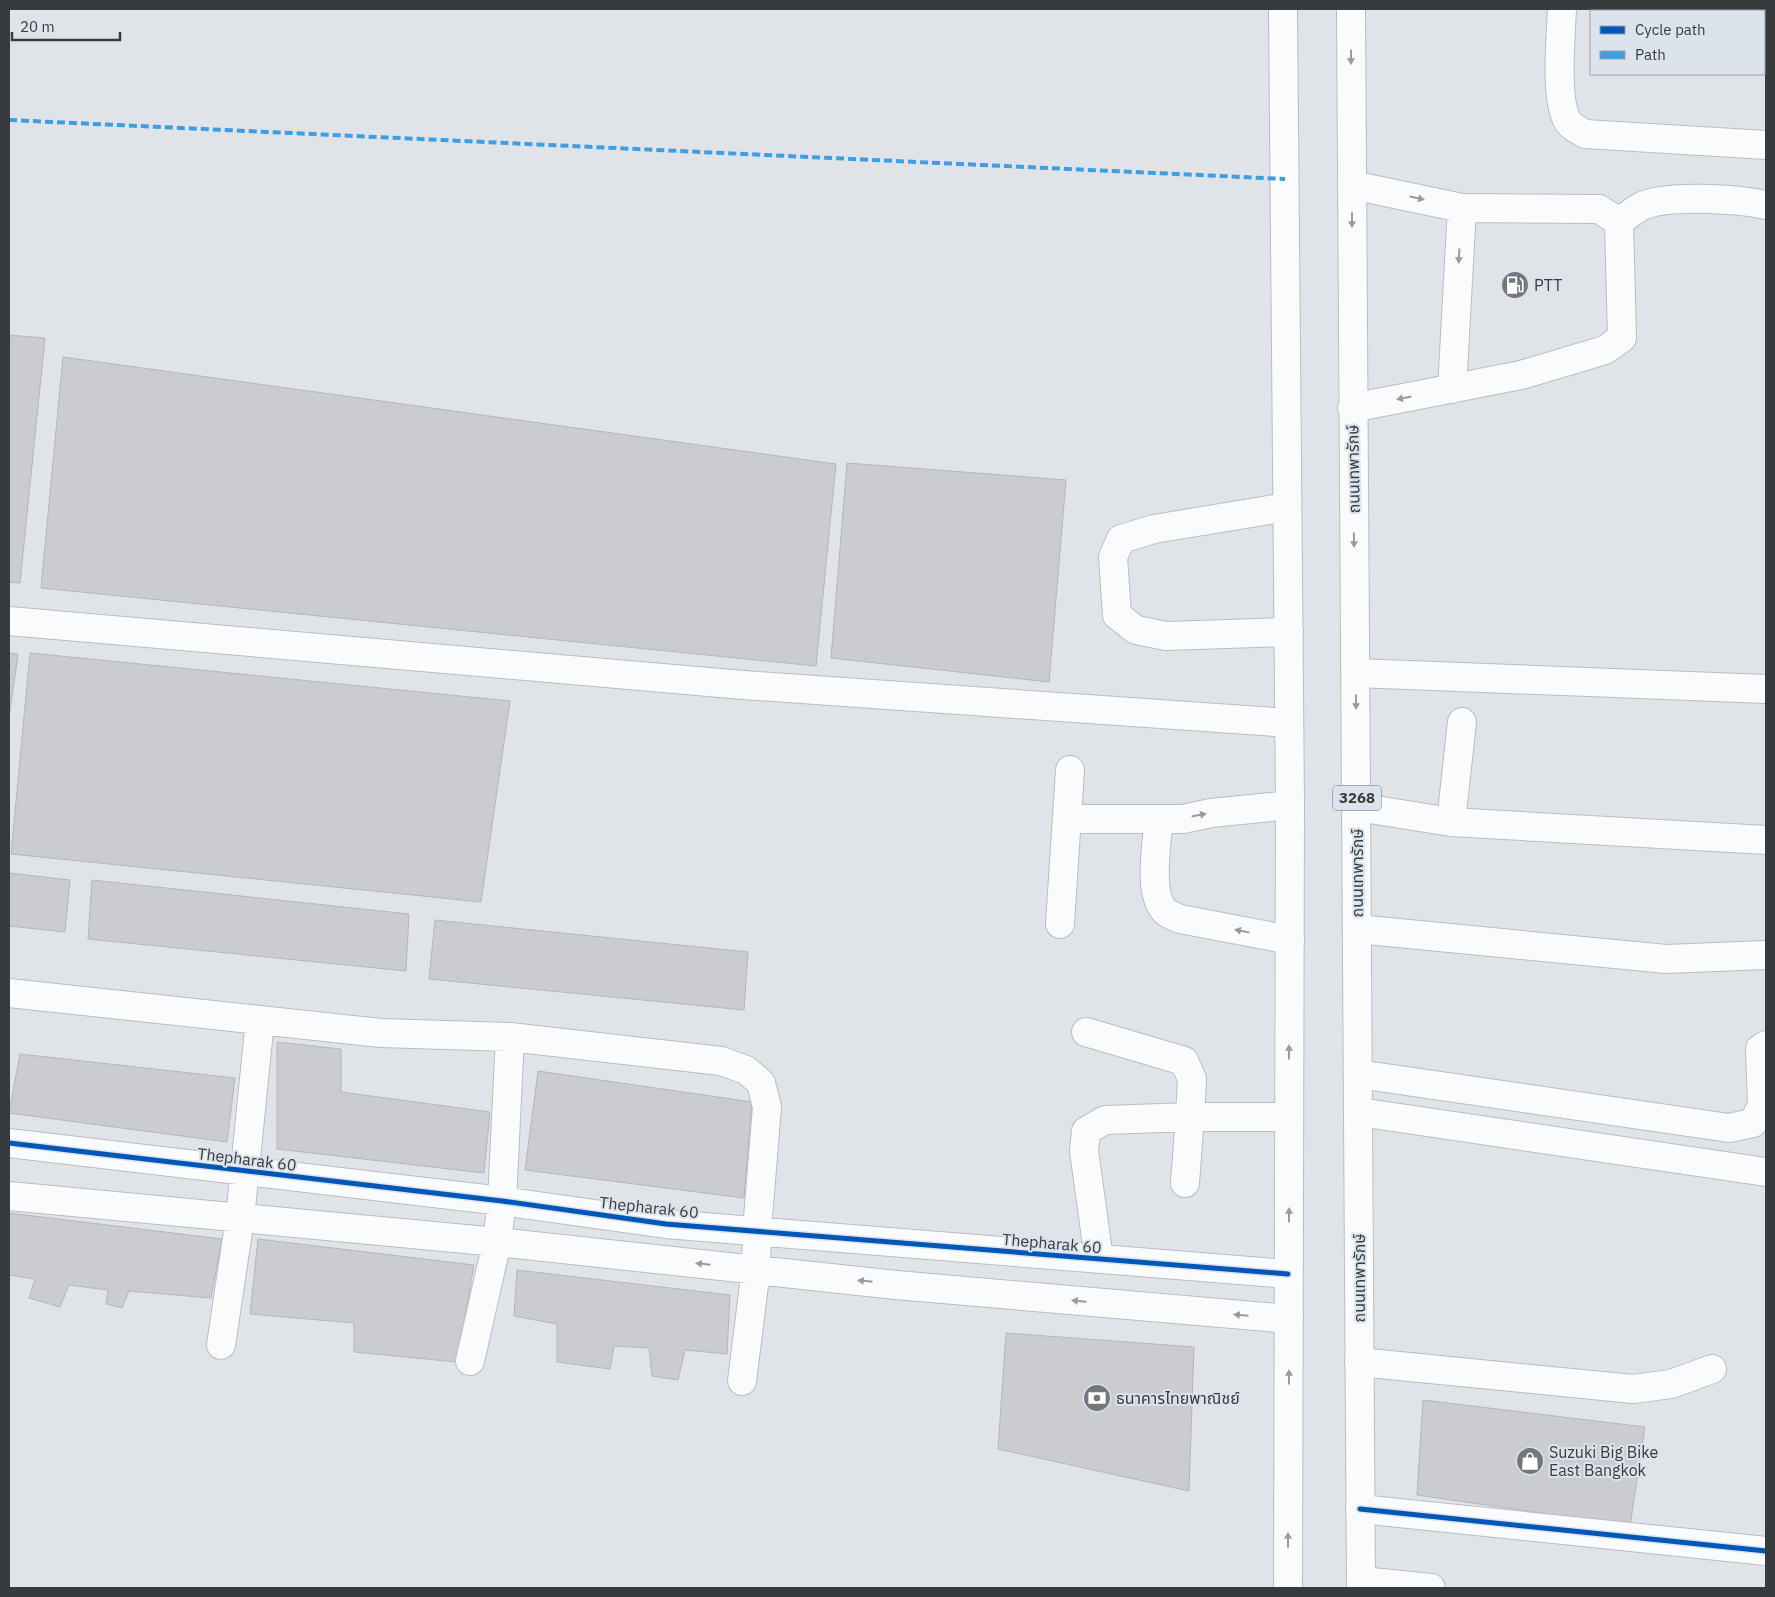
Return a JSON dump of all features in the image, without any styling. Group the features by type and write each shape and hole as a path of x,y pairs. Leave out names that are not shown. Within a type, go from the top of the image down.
{"street":[{"path":"1283,9 1290,805 1288,1588"},
{"name":"ถนนเทพารักษ์","path":"1351,9 1352,408 1356,673 1361,1585"},
{"path":"1562,9 1559,76 1563,106 1569,123 1585,134 1766,145"},
{"path":"1352,185 1462,208 1598,209 1619,222"},
{"path":"1619,222 1642,206 1668,200 1747,201 1766,205"},
{"path":"1452,389 1462,208"},
{"path":"1352,408 1521,375 1605,350 1622,338 1619,222"},
{"path":"1287,507 1154,528 1121,539 1113,557 1117,614 1136,630 1166,636 1288,632"},
{"path":"9,621 743,685 1289,723"},
{"path":"1356,673 1766,689"},
{"path":"1451,822 1462,722"},
{"path":"1060,924 1070,770"},
{"path":"1067,819 1183,819 1211,813 1290,805"},
{"path":"1357,807 1451,822 1766,840"},
{"path":"1159,819 1154,875 1157,894 1164,911 1180,919 1290,940"},
{"path":"1357,929 1666,959 1766,955"},
{"path":"9,993 381,1033 510,1037 721,1061 746,1070 761,1083 768,1107 757,1230 756,1269 742,1381"},
{"path":"221,1345 240,1218 260,1020"},
{"path":"1086,1032 1184,1061 1192,1079 1185,1183"},
{"path":"470,1361 497,1242 502,1201 510,1037"},
{"path":"1358,1074 1729,1128 1752,1124 1764,1105 1760,1049 1766,1045"},
{"path":"1359,1112 1766,1172"},
{"path":"1099,1259 1084,1151 1086,1131 1105,1120 1190,1117 1289,1117"},
{"name":"Thepharak 60","path":"9,1142 502,1201 666,1224 1288,1274"},
{"path":"9,1196 497,1242 896,1285 1289,1319"},
{"path":"896,1285 901,1242"},
{"path":"1359,1362 1633,1389 1671,1384 1712,1368"},
{"path":"1360,1509 1766,1551"},
{"path":"1361,1585 1431,1588"}],"building":[{"path":"9,335 45,338 20,583 9,582"},
{"path":"63,357 836,464 816,666 41,588"},
{"path":"847,463 1066,480 1049,682 831,658"},
{"path":"9,653 18,654 9,718"},
{"path":"30,653 510,701 481,902 11,854"},
{"path":"9,873 70,880 65,932 9,926"},
{"path":"92,880 409,914 406,971 88,939"},
{"path":"435,920 748,952 744,1010 429,979"},
{"path":"277,1042 341,1049 341,1092 490,1112 484,1173 277,1149"},
{"path":"20,1054 235,1078 227,1142 9,1113"},
{"path":"538,1071 752,1102 744,1198 525,1170"},
{"path":"9,1213 222,1239 211,1298 129,1291 122,1308 106,1304 108,1290 69,1285 60,1307 29,1298 35,1279 9,1275"},
{"path":"258,1239 474,1265 457,1362 354,1352 354,1323 250,1314"},
{"path":"517,1270 730,1295 727,1354 685,1350 678,1380 652,1376 649,1348 614,1346 610,1369 557,1362 557,1324 514,1316"},
{"name":"ธนาคารไทยพาณิชย์","path":"1006,1333 1194,1347 1189,1491 998,1449"},
{"name":"Suzuki Big Bike East Bangkok","path":"1423,1400 1645,1427 1630,1526 1417,1495"}],"marked path":[{"path":"9,120 1285,179"}],"cycle path":[{"path":"9,1143 502,1201 666,1224 1288,1274"},
{"path":"1360,1509 1766,1551"}],"place":[{"name":"PTT","path":"1515,285"},
{"name":"ธนาคารไทยพาณิชย์","path":"1097,1398"},
{"name":"Suzuki Big Bike East Bangkok","path":"1530,1461"}]}
